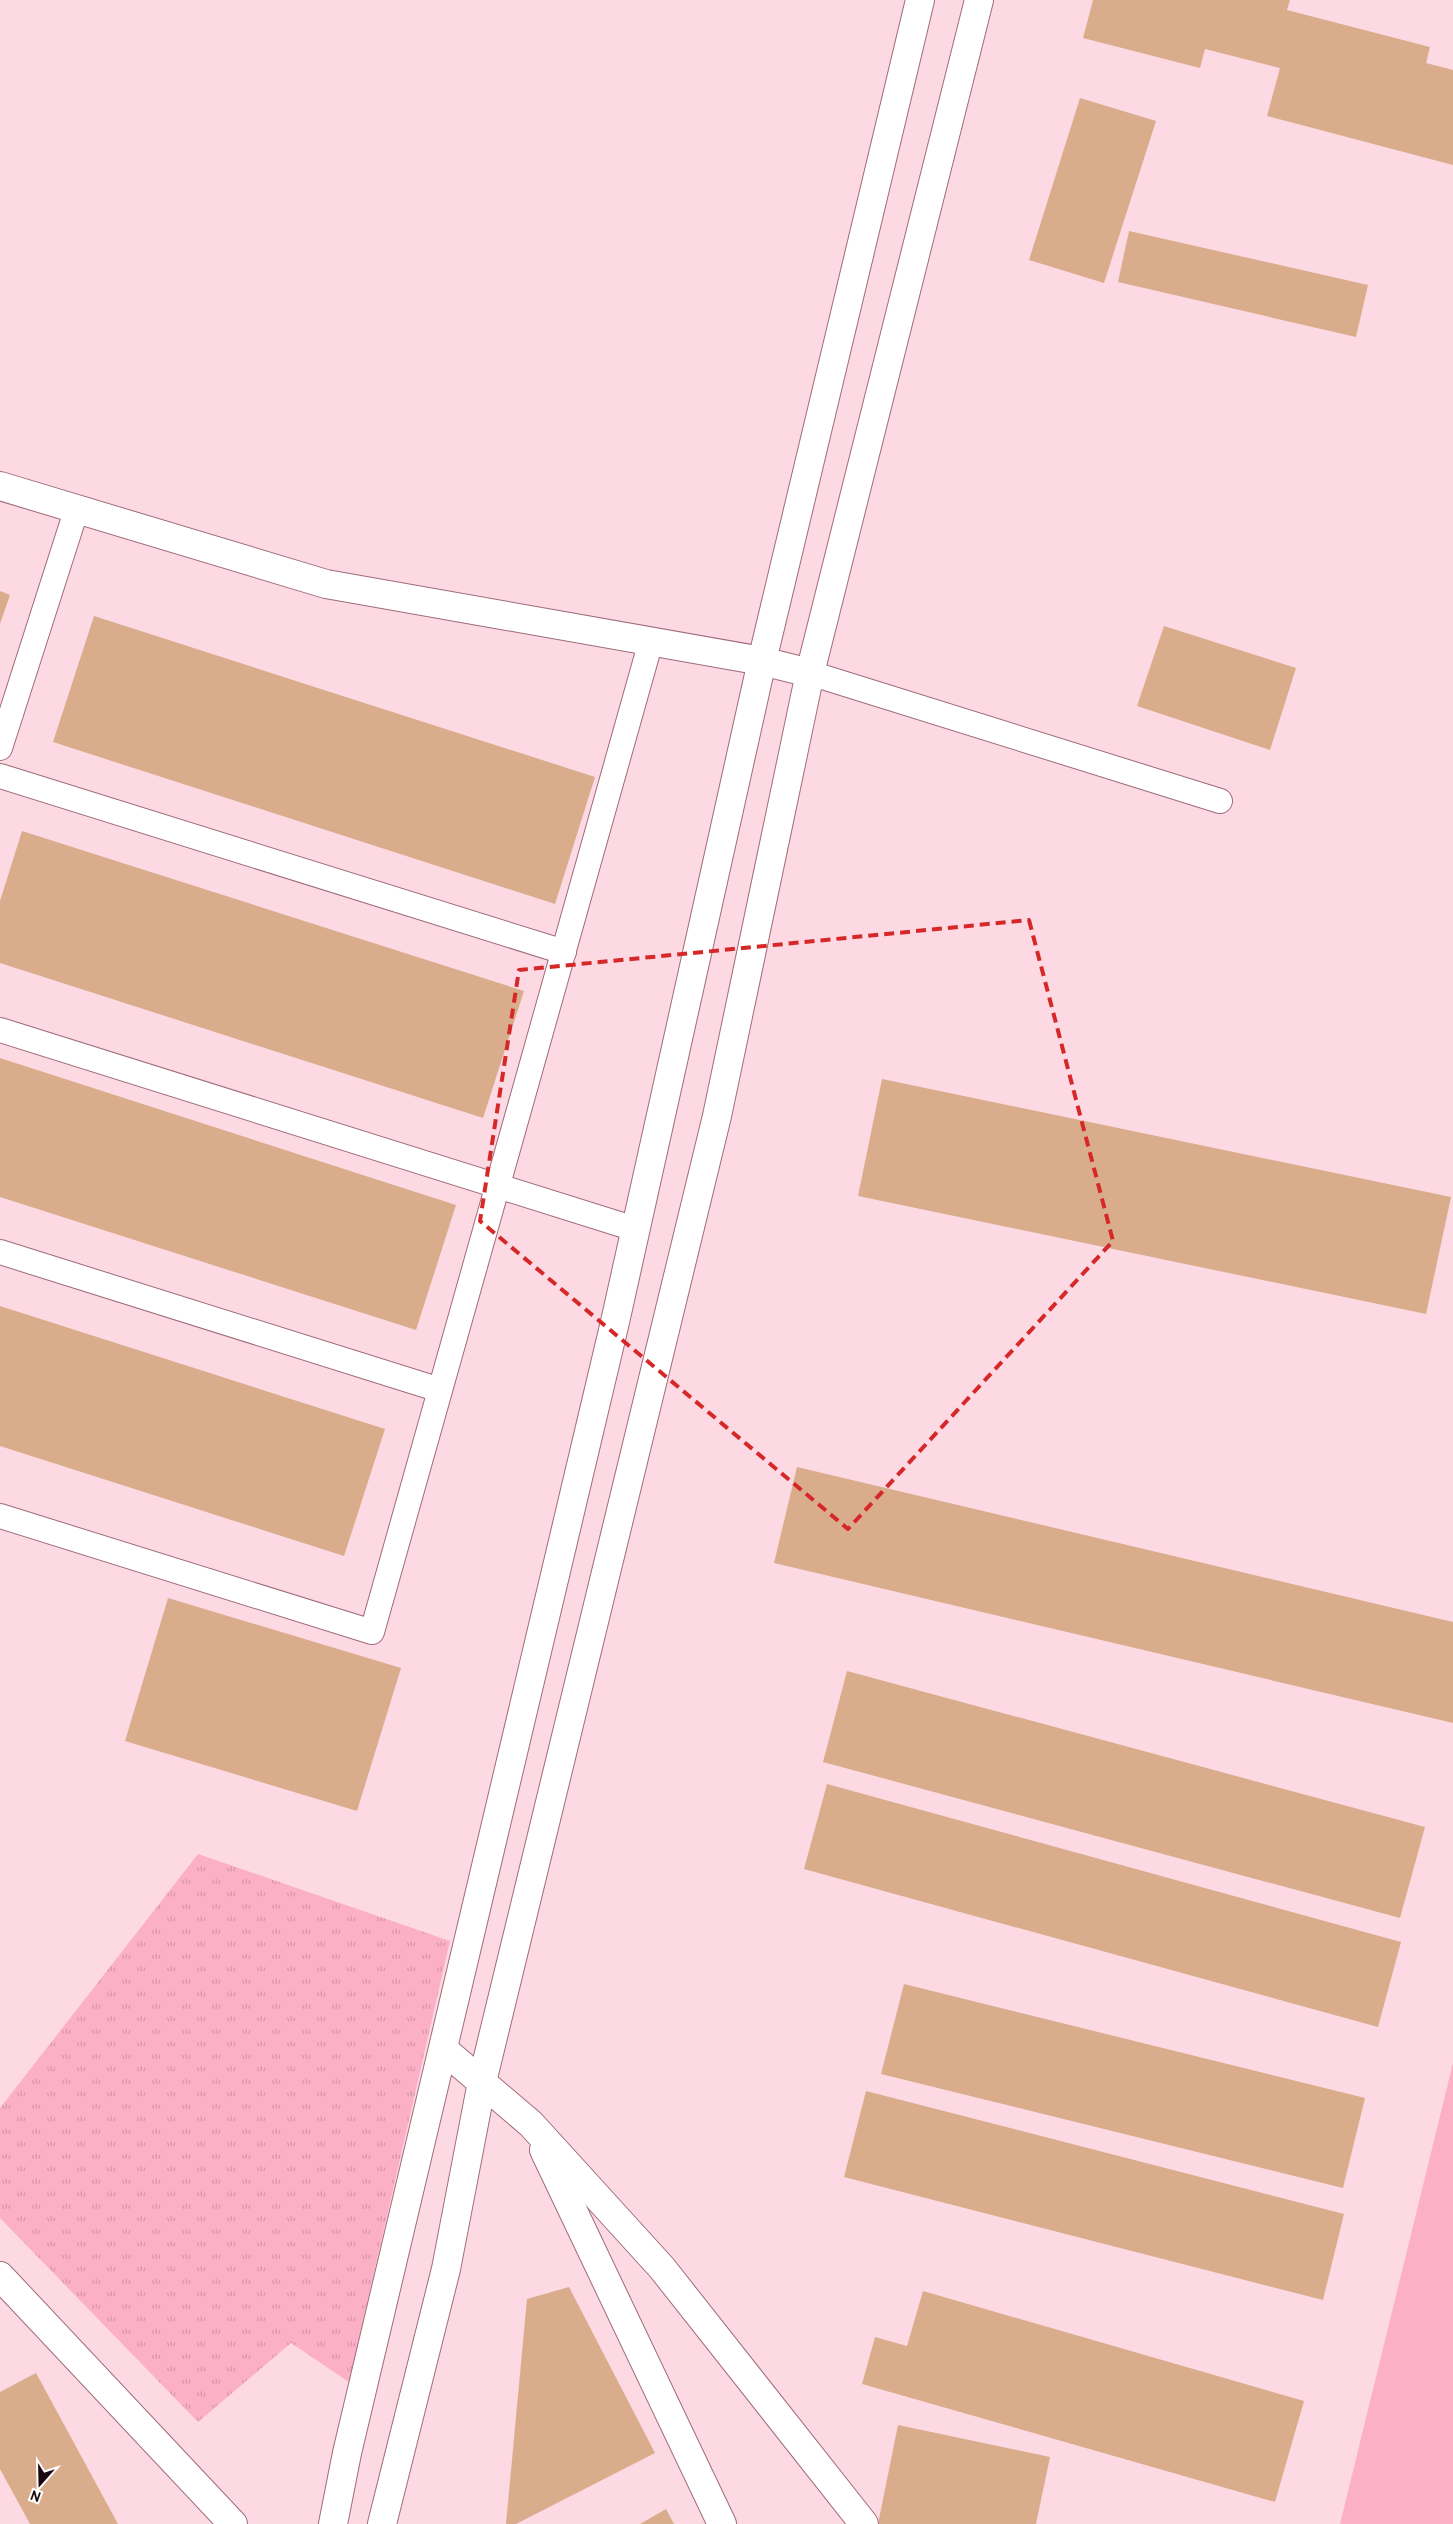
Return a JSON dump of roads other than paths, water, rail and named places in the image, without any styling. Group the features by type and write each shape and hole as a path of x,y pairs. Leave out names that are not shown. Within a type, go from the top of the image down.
{"street":[{"path":"334,2524 347,2453 444,2050 635,1229 762,661 920,0"},
{"path":"382,2524 446,2270 482,2082 717,1116 810,673 979,0"},
{"path":"0,486 76,511 326,584 762,661 810,673"},
{"path":"444,2050 531,2124 662,2268 864,2524"},
{"path":"531,2124 722,2524"},
{"path":"4,2288 233,2524"}],"lane":[{"path":"0,748 76,511"},
{"path":"0,1516 372,1632 651,641"},
{"path":"810,673 1220,801"},
{"path":"0,776 564,952"},
{"path":"0,1030 635,1229"},
{"path":"0,1252 440,1390"}]}
